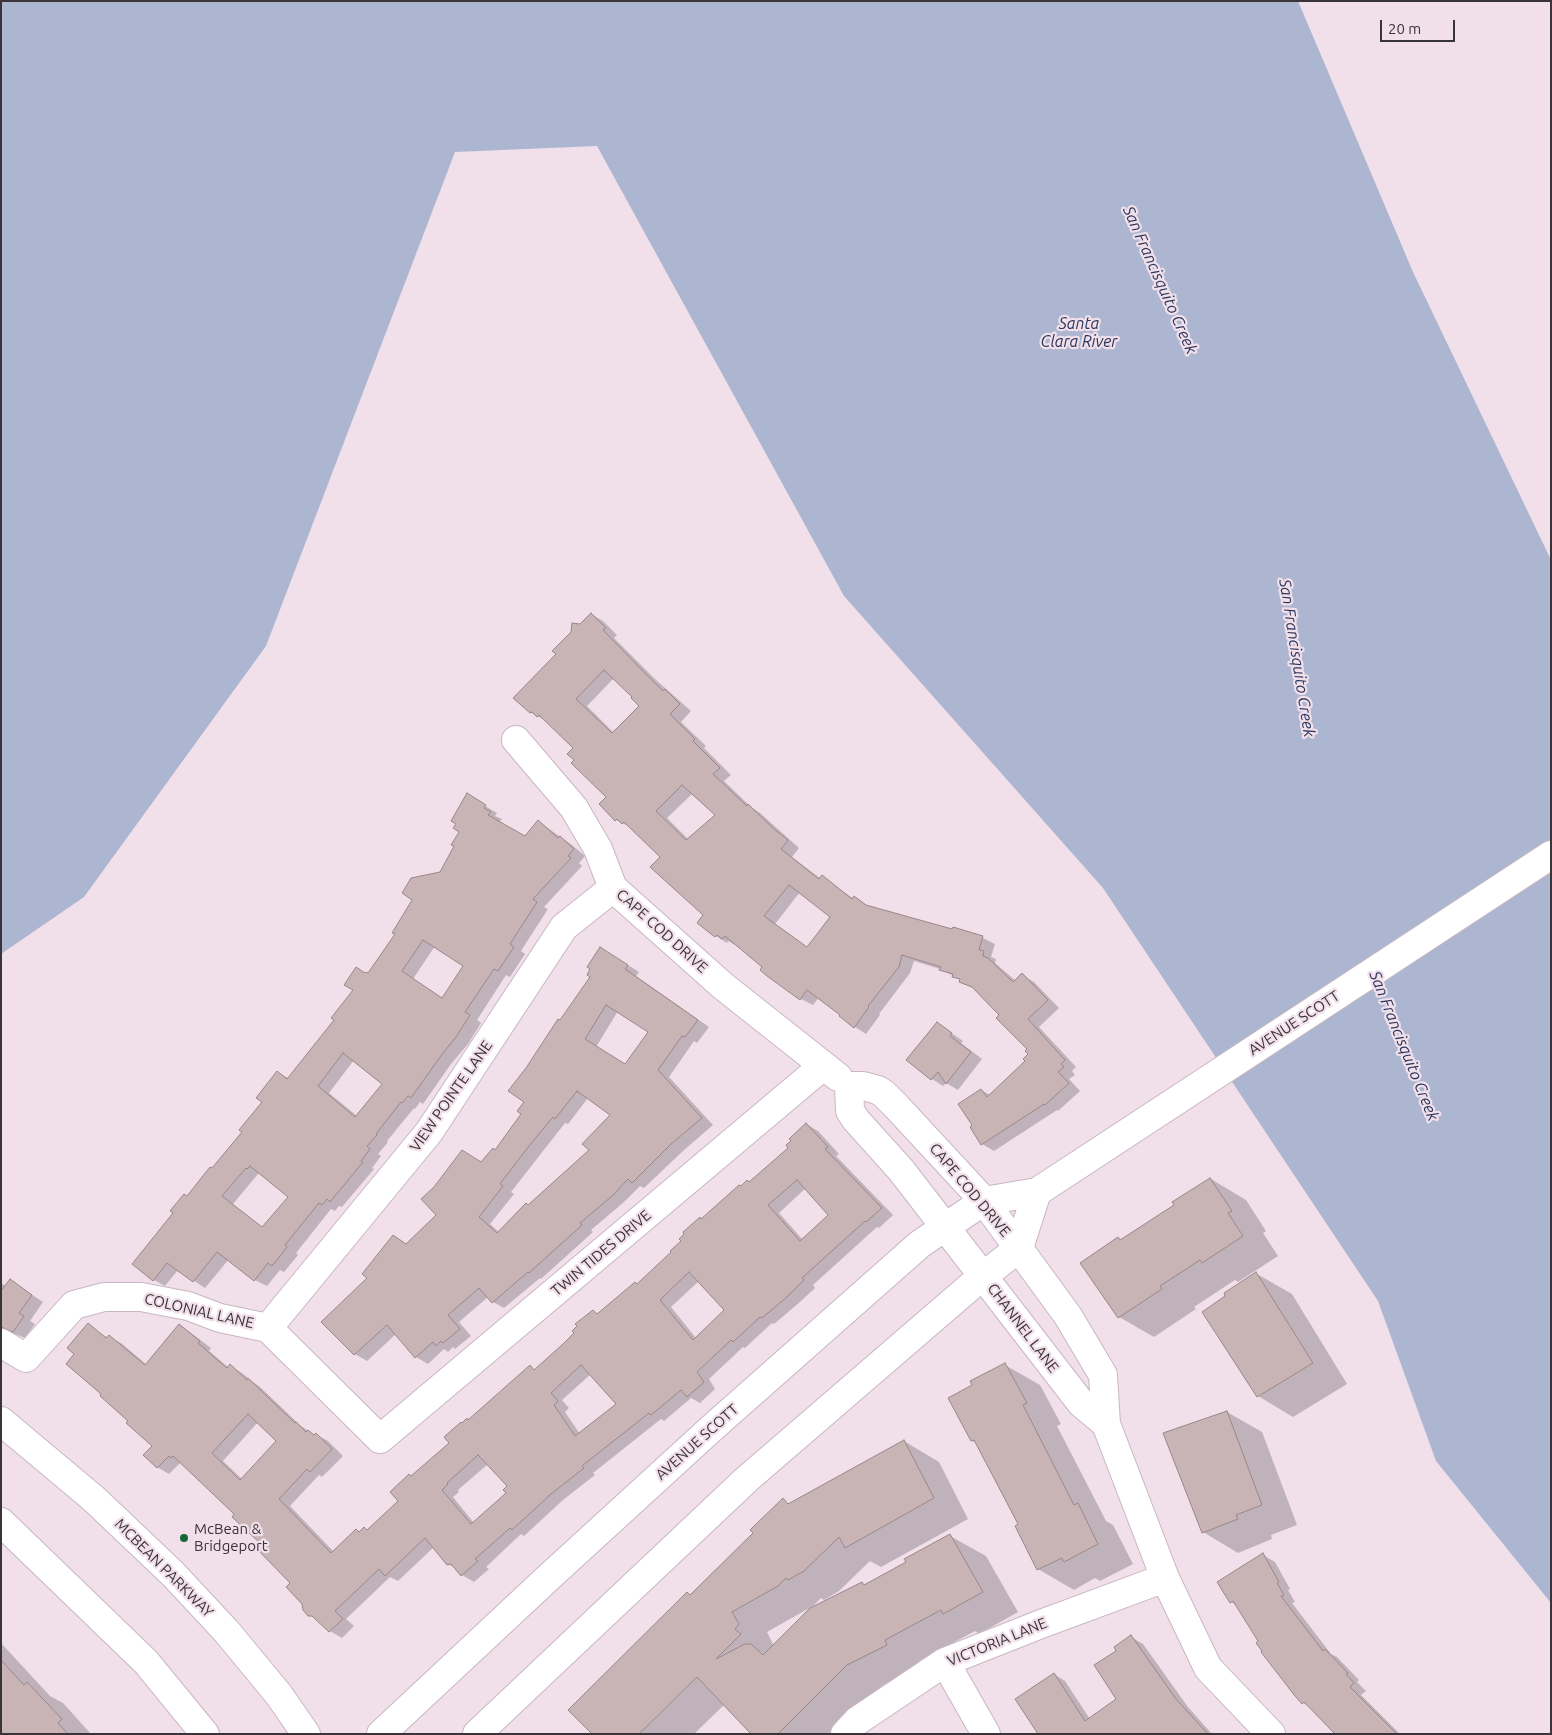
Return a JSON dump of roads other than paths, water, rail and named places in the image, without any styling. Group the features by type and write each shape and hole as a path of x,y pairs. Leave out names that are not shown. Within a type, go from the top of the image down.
{"street":[{"name":"CAPE COD DRIVE","path":"516,740 574,808 598,849 613,888 723,986 849,1086 863,1086 884,1094 984,1201 1068,1316 1103,1375 1106,1424"},
{"name":"AVENUE SCOTT","path":"381,1734 699,1440 920,1244 984,1201 1037,1192 1551,855"},
{"name":"VIEW POINTE LANE","path":"268,1328 429,1132 564,927 613,888"},
{"name":"TWIN TIDES DRIVE","path":"380,1439 823,1066"},
{"path":"849,1086 850,1111 856,1120 901,1170 945,1227"},
{"path":"477,1734 746,1479 957,1298 1019,1248 1037,1192"},
{"name":"CHANNEL LANE","path":"945,1227 1081,1403 1106,1424"},
{"name":"COLONIAL LANE","path":"1,1343 26,1358 74,1305 104,1298 141,1297 188,1306 220,1318 268,1328 380,1439"},
{"name":"MCBEAN PARKWAY","path":"1,1421 94,1499 173,1574 232,1639 279,1695 306,1734"},
{"path":"1106,1424 1164,1578 1208,1668 1271,1734"},
{"path":"1,1522 146,1662 205,1734"},
{"name":"VICTORIA LANE","path":"845,1734 857,1721 946,1662 1164,1578"},
{"path":"946,1662 986,1734"}],"water":[{"name":"Santa Clara River","path":"1,1 1298,1 1413,272 1551,560 1551,1603 1436,1461 1378,1301 1103,888 844,596 597,146 455,152 266,646 84,897 1,954"}],"place":[{"name":"McBean & Bridgeport","path":"184,1538"}],"water label":[{"name":"San Francisquito Creek","path":"1160,280"},
{"name":"San Francisquito Creek","path":"1297,658"},
{"name":"San Francisquito Creek","path":"1404,1046"}]}
